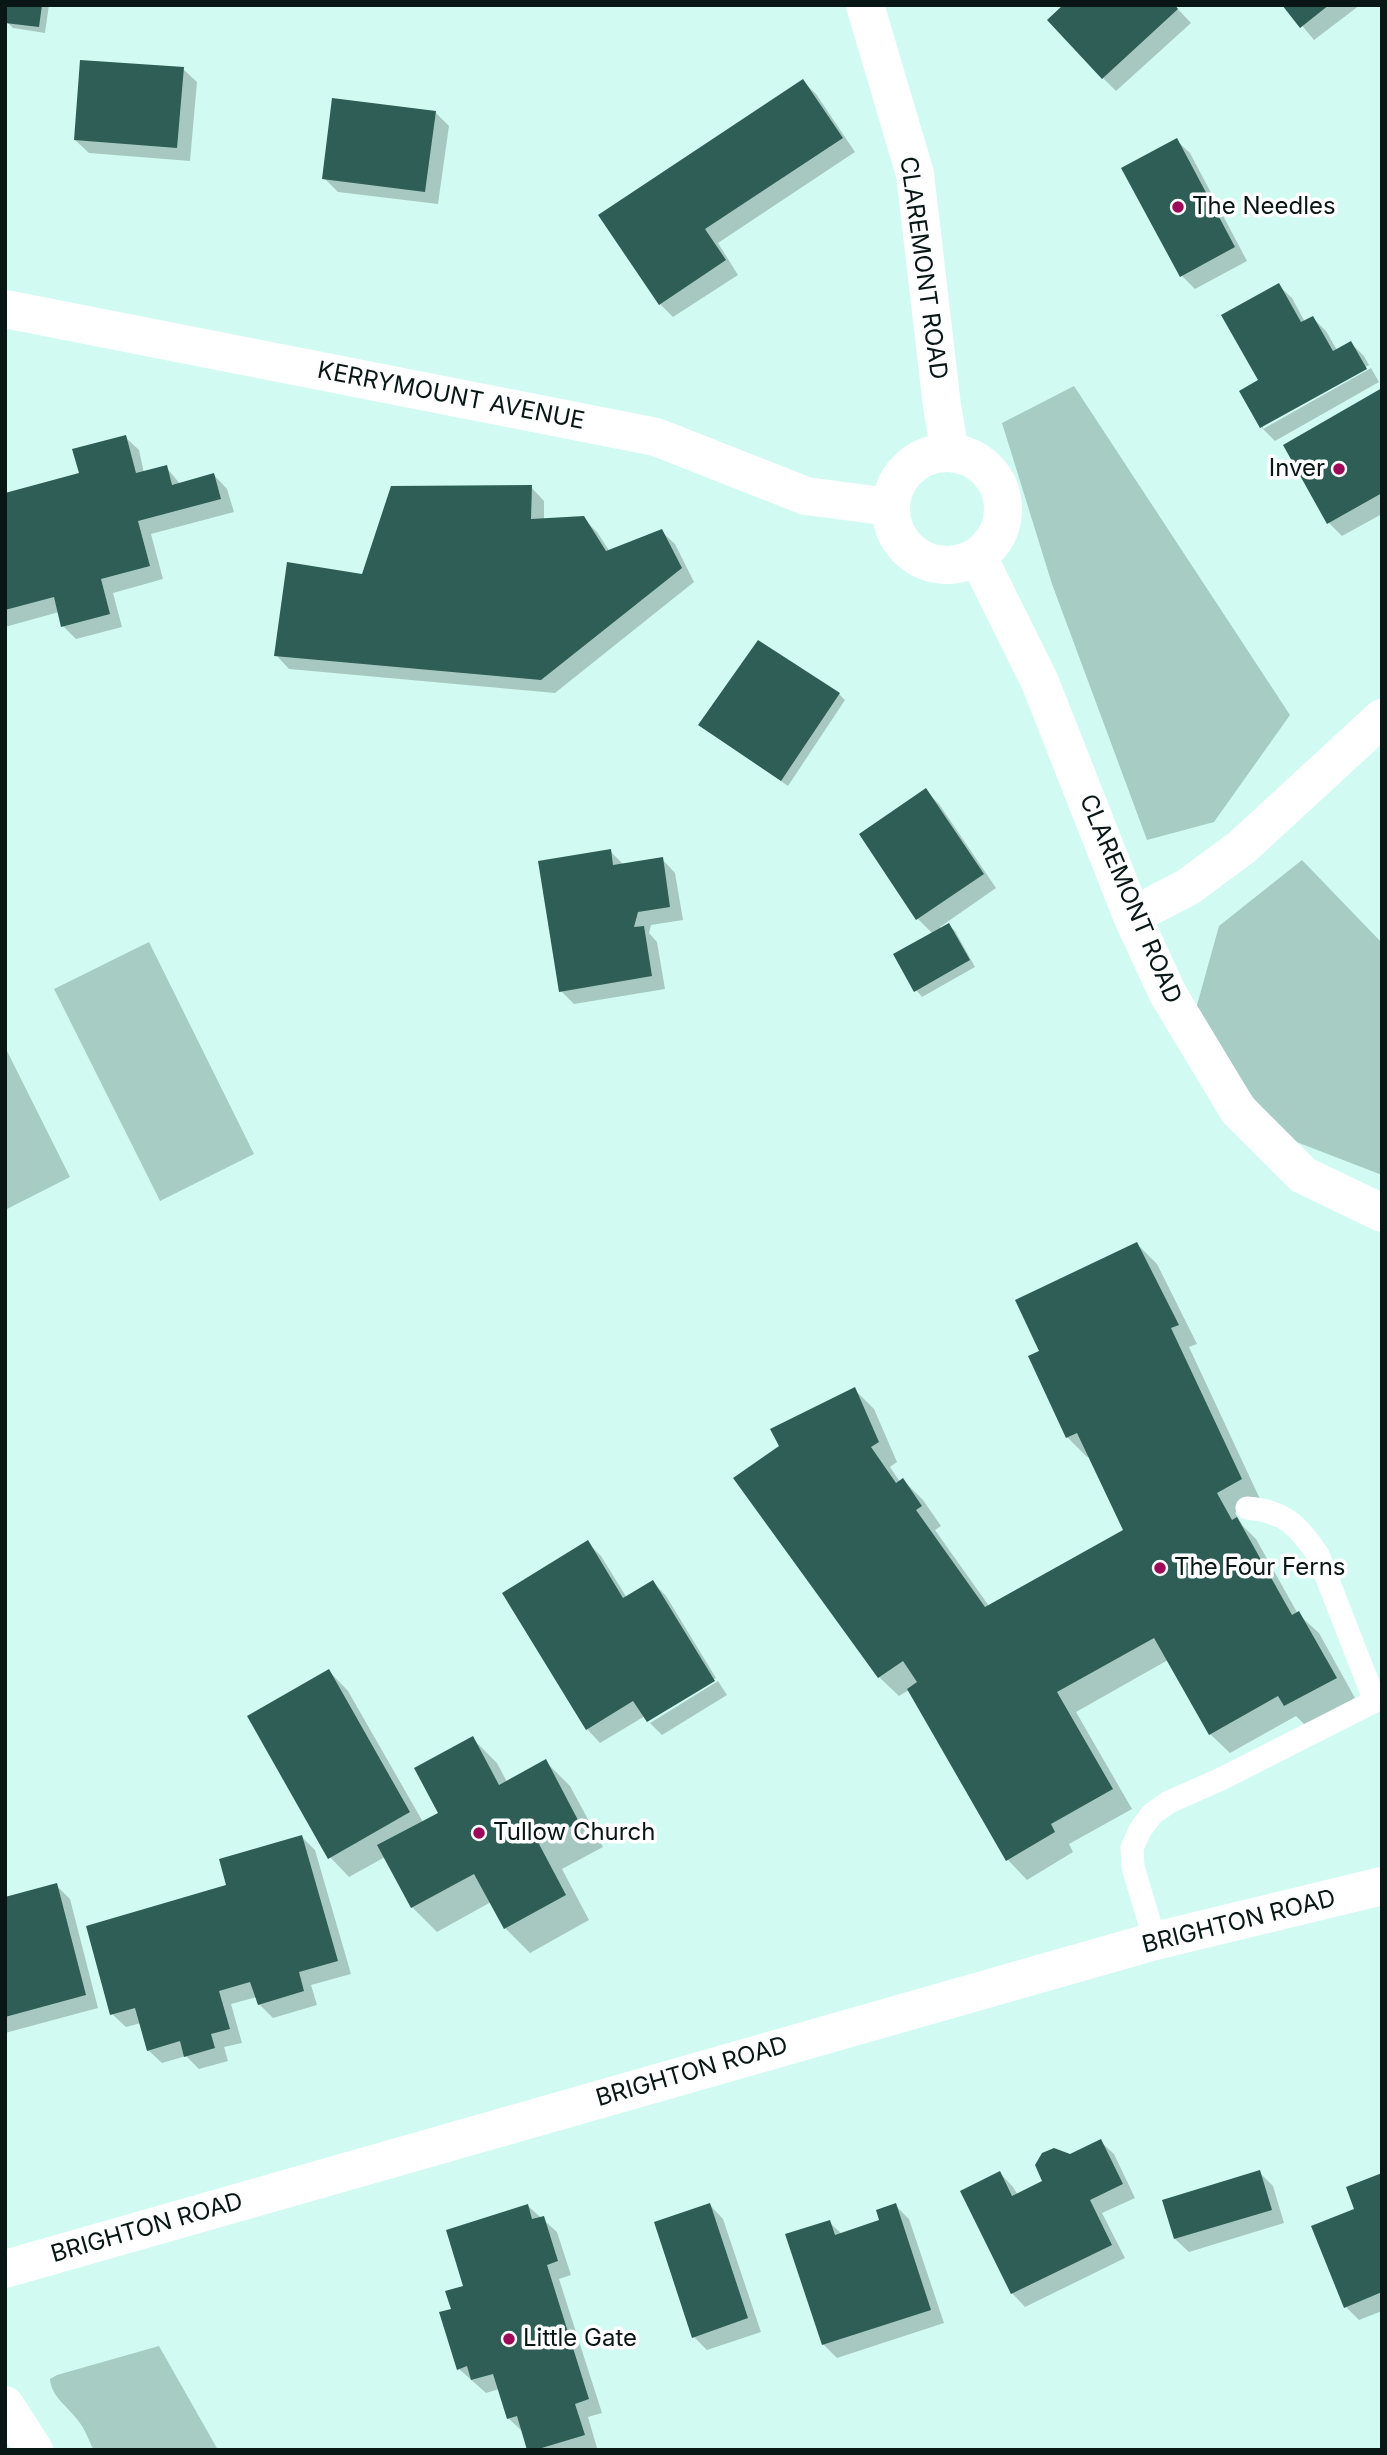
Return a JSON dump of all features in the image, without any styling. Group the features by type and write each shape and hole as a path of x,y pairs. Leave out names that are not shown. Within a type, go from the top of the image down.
{"street":[{"name":"CLAREMONT ROAD","path":"865,5 915,174 950,453"},
{"name":"KERRYMOUNT AVENUE","path":"5,309 656,437 806,496 890,507"},
{"path":"950,453 971,458 987,470 999,486 1003,503 1002,523 992,543 978,557 960,564 930,563 911,554 899,539 891,520 890,507 894,488 904,471 930,455 950,453"},
{"name":"CLAREMONT ROAD","path":"978,557 1040,682 1132,916 1168,994 1238,1110 1303,1175 1382,1213"},
{"path":"1132,916 1188,887 1242,847 1382,718"},
{"name":"BRIGHTON ROAD","path":"5,2269 1155,1941 1382,1886"},
{"path":"5,2405 34,2450"}],"lane":[{"path":"1155,1941 1133,1867 1132,1848 1140,1830 1152,1814 1169,1802 1219,1780 1375,1701 1318,1555 1304,1534 1287,1518 1264,1509 1247,1508"}],"shaded area":[{"path":"1074,386 1290,715 1214,822 1147,840 1052,584 1002,423"},
{"path":"1302,860 1382,943 1382,1175 1281,1136 1194,1016 1219,926"},
{"path":"149,942 254,1154 160,1201 54,989"},
{"path":"5,1047 70,1177 5,1210"},
{"path":"159,2346 218,2450 93,2449 81,2425 56,2396 50,2379"}],"building":[{"path":"7,5 42,5 39,27 5,23"},
{"path":"1063,5 1175,5 1178,9 1102,79 1047,20"},
{"path":"1282,5 1329,5 1300,28"},
{"path":"80,60 184,67 177,148 74,140"},
{"path":"803,79 843,138 705,229 726,260 659,305 598,215"},
{"path":"332,98 436,111 425,192 322,179"},
{"name":"The Needles","path":"1177,138 1235,247 1180,277 1121,168"},
{"path":"1279,283 1301,322 1313,316 1333,351 1351,341 1367,369 1260,428 1239,391 1258,380 1221,315"},
{"name":"Inver","path":"1382,388 1382,493 1327,524 1283,445"},
{"path":"126,435 136,473 167,465 172,485 214,473 221,499 138,521 150,566 101,579 110,614 61,627 54,597 5,610 5,493 79,473 72,449"},
{"path":"532,485 531,519 584,516 606,551 662,529 682,568 541,680 274,656 287,562 362,574 391,486"},
{"path":"758,640 840,693 781,781 698,725"},
{"path":"926,788 984,874 916,920 859,834"},
{"path":"611,849 613,865 663,857 670,907 638,912 634,927 644,926 652,976 559,992 538,861"},
{"path":"949,923 970,960 914,992 893,954"},
{"name":"The Four Ferns","path":"1137,1242 1179,1325 1171,1328 1242,1479 1217,1493 1232,1520 1237,1517 1292,1615 1299,1611 1337,1678 1284,1706 1278,1696 1209,1735 1154,1638 1057,1692 1113,1789 1051,1824 1055,1832 1006,1861 907,1689 917,1682 903,1661 878,1678 733,1478 779,1446 770,1429 855,1387 879,1442 871,1447 896,1483 903,1478 922,1506 916,1510 985,1607 1123,1530 1077,1433 1066,1438 1028,1356 1039,1351 1015,1300"},
{"path":"588,1540 623,1598 653,1580 715,1681 647,1722 633,1701 586,1730 502,1593"},
{"path":"329,1669 410,1812 328,1859 247,1716"},
{"name":"Tullow Church","path":"473,1736 499,1785 546,1759 579,1822 539,1844 566,1895 504,1929 474,1874 411,1908 377,1845 438,1813 414,1768"},
{"path":"302,1835 338,1961 299,1972 304,1991 258,2005 250,1982 219,1991 230,2029 211,2034 215,2048 184,2057 180,2041 147,2051 135,2008 110,2015 86,1926 226,1885 219,1859"},
{"path":"57,1883 86,1995 5,2017 5,1897"},
{"path":"1101,2139 1123,2184 1090,2200 1112,2245 1011,2294 960,2191 1000,2171 1012,2196 1042,2181 1035,2165 1042,2153 1054,2148 1070,2154"},
{"path":"1260,2170 1272,2210 1174,2239 1162,2200"},
{"path":"1382,2173 1382,2292 1344,2308 1311,2226 1354,2209 1346,2187"},
{"path":"710,2203 748,2318 692,2338 654,2222"},
{"path":"896,2203 931,2310 822,2345 785,2234 830,2220 835,2235 879,2220 876,2210"},
{"name":"Little Gate","path":"528,2204 532,2219 544,2216 558,2261 547,2265 589,2399 575,2404 585,2435 535,2450 527,2450 517,2416 507,2419 493,2374 471,2380 467,2366 457,2370 439,2312 451,2309 445,2291 463,2286 446,2230"}],"place":[{"name":"The Needles","path":"1178,207"},
{"name":"Inver","path":"1339,469"},
{"name":"The Four Ferns","path":"1160,1568"},
{"name":"Tullow Church","path":"479,1833"},
{"name":"Little Gate","path":"509,2339"}]}
